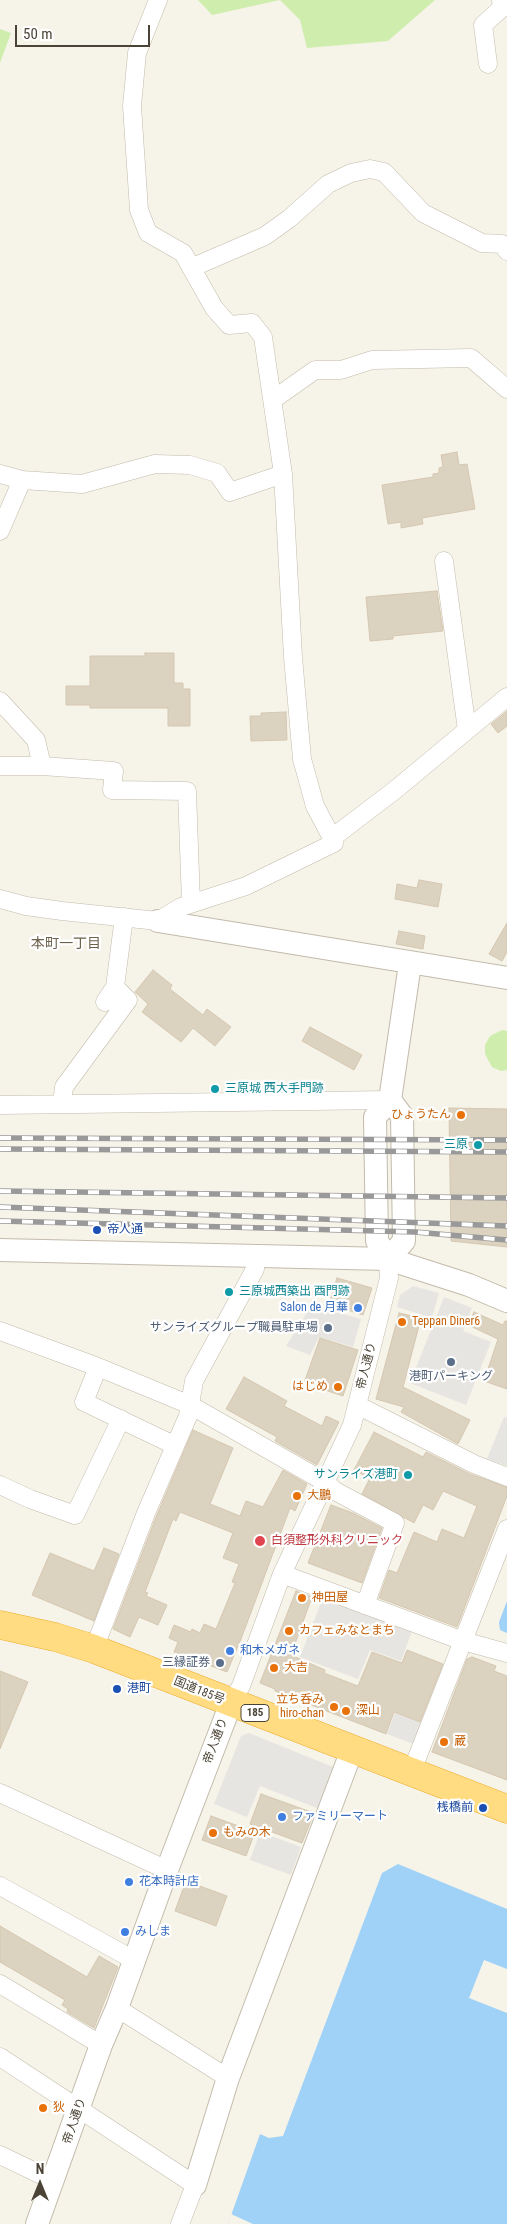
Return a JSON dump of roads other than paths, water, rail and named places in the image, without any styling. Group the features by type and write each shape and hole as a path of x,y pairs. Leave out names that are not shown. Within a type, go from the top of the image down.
{"highway":[{"name":"国道185号","path":"0,1625 55,1637 94,1649 507,1809"}],"street":[{"path":"158,0 137,54 133,97 139,210 148,233 183,253 214,308 229,325 252,323 264,337 283,474 293,657 302,759 315,806 334,843 272,874 232,891 191,903 172,911 158,921"},
{"path":"488,64 483,25 502,8 501,0"},
{"path":"191,268 265,236 290,218 328,184 351,173 370,169 384,172 423,213 482,243 502,244 507,251"},
{"path":"274,399 315,370 341,370 372,360 471,358 507,389"},
{"path":"0,474 22,480 82,484 155,464 190,465 217,474 230,492 283,474"},
{"path":"0,531 22,480"},
{"path":"444,561 467,730"},
{"path":"332,838 507,697"},
{"path":"0,701 36,740 42,766"},
{"path":"0,766 42,766 114,771 112,790 187,791 191,903"},
{"path":"0,899 44,908 158,921 410,964 507,978"},
{"path":"62,1104 64,1087 128,1000 110,994 124,917"},
{"path":"388,1259 404,1241 402,1116 390,1100 410,964"},
{"path":"0,1105 390,1100"},
{"path":"0,1250 388,1259 469,1285 507,1301"},
{"path":"94,1649 146,1513 188,1416 194,1382 255,1268 255,1255"},
{"name":"帝人通り","path":"37,2224 54,2181 101,2045 117,2008 231,1703 241,1686 282,1574 352,1425 389,1278 388,1259"},
{"path":"0,1332 98,1366 190,1405 325,1482 335,1491 395,1523 365,1605"},
{"path":"98,1366 84,1402 174,1445"},
{"path":"357,1405 474,1464 507,1477"},
{"path":"0,1485 30,1499 75,1515 121,1419"},
{"path":"411,1773 507,1529"},
{"path":"282,1574 463,1641 507,1653"},
{"path":"180,2224 195,2185 228,2078 352,1750"},
{"path":"0,1793 167,1870"},
{"path":"0,1886 134,1960"},
{"path":"0,1984 101,2045"},
{"path":"117,2008 228,2078"},
{"path":"0,2057 195,2185"},
{"path":"0,2155 54,2181"}],"water":[{"path":"507,1601 507,1633 500,1630 499,1622"},
{"path":"398,1864 507,1909 507,2224 228,2224 260,2134 269,2138 283,2136 382,1873"}],"railway":[{"path":"0,1138 507,1140"},
{"path":"0,1149 507,1152"},
{"path":"0,1191 507,1198"},
{"path":"0,1207 507,1226"},
{"path":"0,1221 415,1232 507,1240"}],"place":[{"name":"三原城 西大手門跡","path":"215,1089"},
{"name":"ひょうたん","path":"461,1115"},
{"name":"三原","path":"478,1145"},
{"name":"帝人通","path":"97,1230"},
{"name":"三原城西築出 酉門跡","path":"229,1292"},
{"name":"Salon de 月華","path":"358,1308"},
{"name":"Teppan Diner6","path":"402,1322"},
{"name":"サンライズグループ職員駐車場","path":"328,1328"},
{"name":"港町パーキング","path":"451,1362"},
{"name":"はじめ","path":"338,1387"},
{"name":"サンライズ港町","path":"408,1475"},
{"name":"大鵬","path":"297,1496"},
{"name":"白須整形外科クリニック","path":"260,1541"},
{"name":"神田屋","path":"302,1598"},
{"name":"カフェみなとまち","path":"289,1631"},
{"name":"和木メガネ","path":"230,1651"},
{"name":"三縁証券","path":"220,1663"},
{"name":"大吉","path":"274,1668"},
{"name":"港町","path":"117,1689"},
{"name":"立ち呑み hiro-chan","path":"334,1707"},
{"name":"深山","path":"346,1711"},
{"name":"蔵","path":"444,1742"},
{"name":"桟橋前","path":"483,1808"},
{"name":"ファミリーマート","path":"282,1817"},
{"name":"もみの木","path":"213,1833"},
{"name":"花本時計店","path":"129,1882"},
{"name":"みしま","path":"125,1932"},
{"name":"狄","path":"43,2108"}],"district":[{"name":"本町一丁目","path":"66,944"}]}
